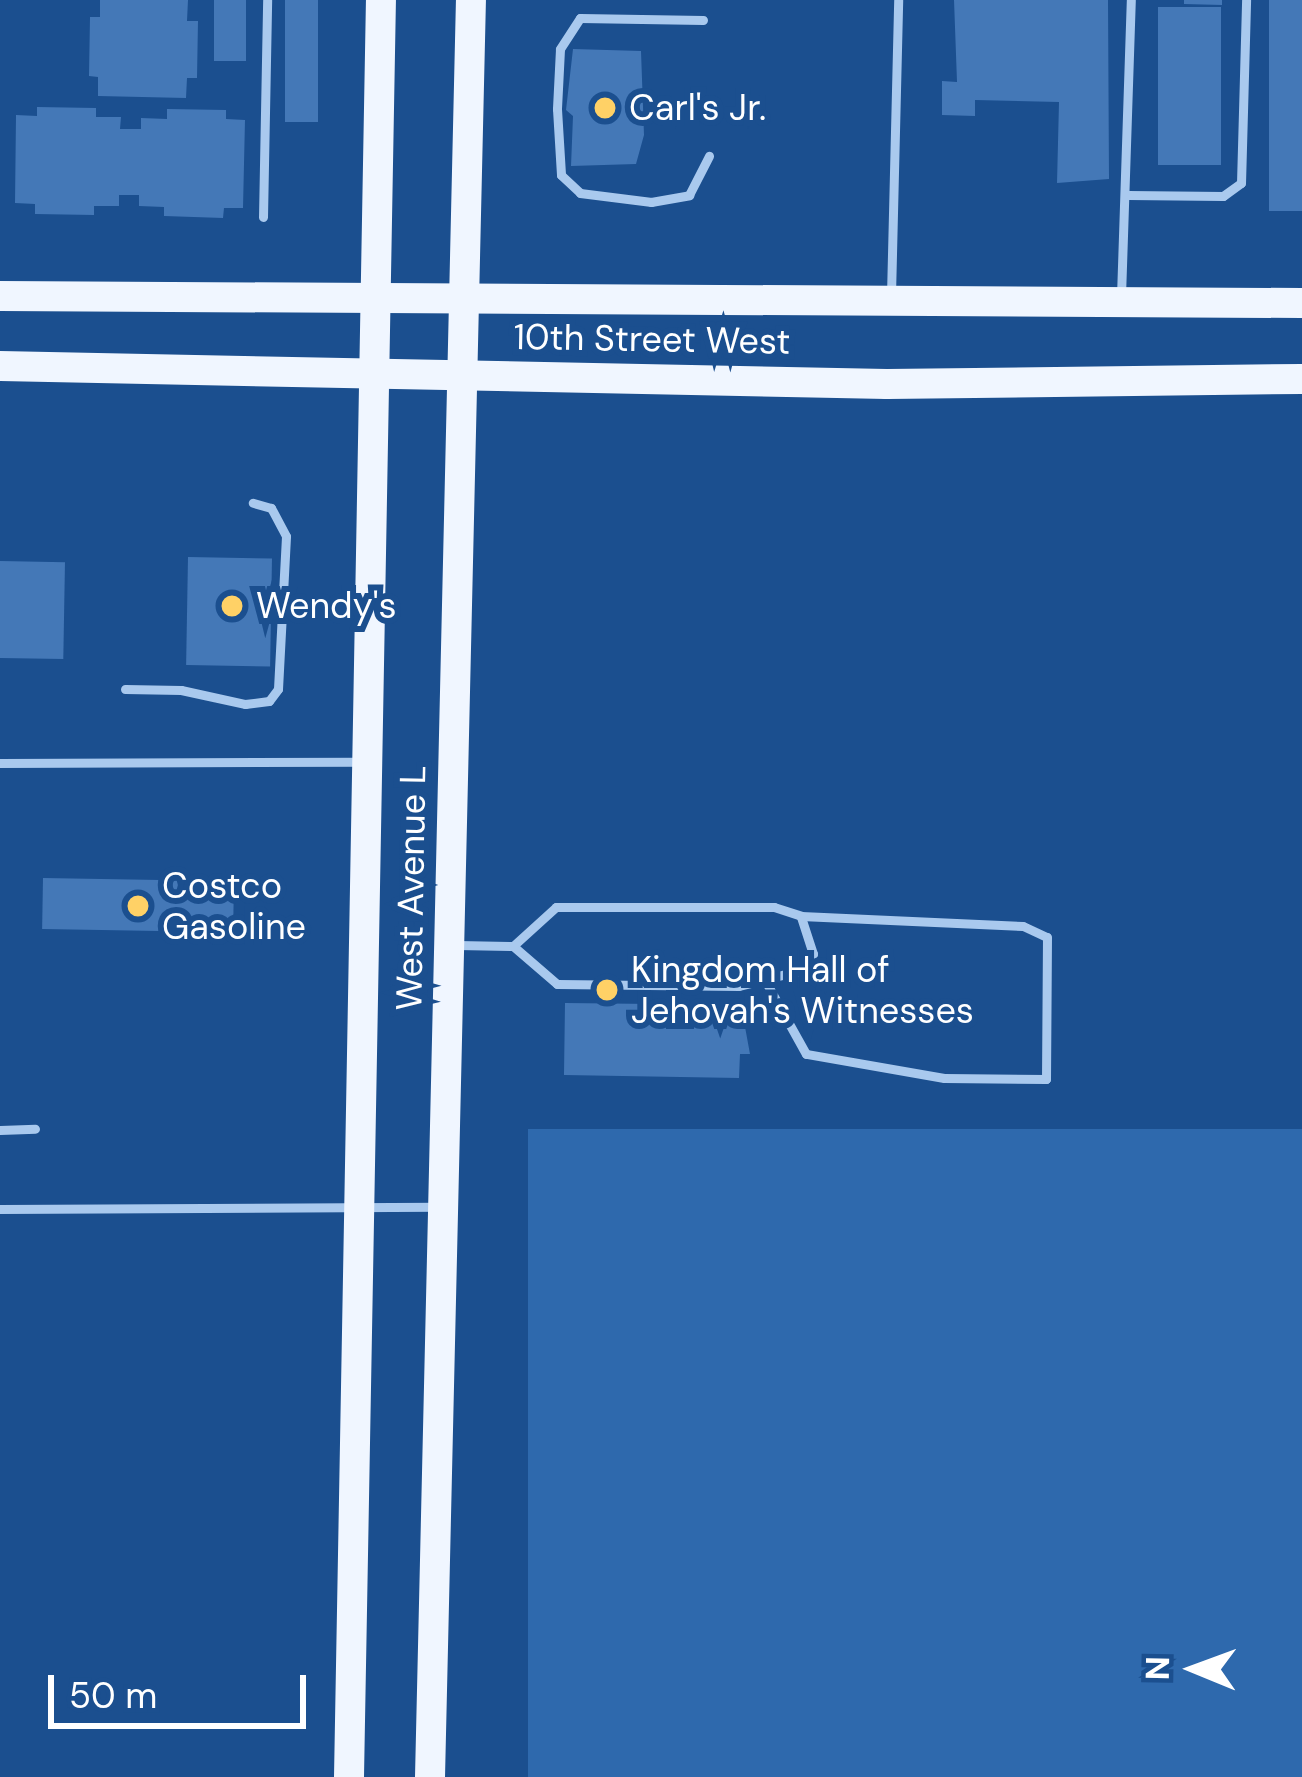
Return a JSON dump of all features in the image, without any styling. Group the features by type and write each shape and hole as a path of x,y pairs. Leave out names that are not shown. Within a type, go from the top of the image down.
{"main road":[{"name":"West Avenue L","path":"349,1777 362,1205 370,371 381,0"},
{"name":"West Avenue L","path":"430,1777 470,0"},
{"name":"10th Street West","path":"0,296 1302,303"},
{"name":"10th Street West","path":"0,367 887,384 1302,379"}],"lane":[{"path":"263,217 267,0"},
{"path":"891,299 898,0"},
{"path":"1120,301 1128,195 1131,0"},
{"path":"1128,195 1223,196 1241,183 1246,0"},
{"path":"703,20 580,18 560,50 557,109 561,175 580,193 651,202 689,195 709,156"},
{"path":"125,688 181,689 245,704 269,700 278,689 286,536 271,508 253,502"},
{"path":"0,763 365,762"},
{"path":"513,946 556,907 774,907 801,916 1022,926 1047,937 1046,1079 944,1078 806,1054 766,982"},
{"path":"449,945 513,946 557,984 766,982 798,971 813,954 801,916"},
{"path":"0,1130 35,1129"},
{"path":"0,1208 444,1207"}],"shaded area":[{"path":"528,1129 1302,1129 1302,1777 528,1777"}],"building":[{"path":"100,0 188,0 187,21 198,21 197,78 187,78 186,98 98,96 98,77 89,76 90,17 100,17"},
{"path":"214,0 246,0 246,61 214,61"},
{"path":"285,0 318,0 318,122 285,122"},
{"path":"954,0 1108,0 1109,179 1057,183 1059,102 975,100 975,116 942,115 942,81 957,82"},
{"path":"1184,0 1222,0 1222,5 1184,4"},
{"path":"1269,0 1302,0 1302,211 1269,211"},
{"path":"1158,7 1221,7 1221,165 1158,165"},
{"name":"Carl's Jr.","path":"573,49 641,51 644,135 636,164 571,166 573,116 566,110"},
{"path":"37,107 96,108 96,117 121,117 120,129 141,129 141,118 167,119 167,109 226,110 226,119 245,120 243,208 224,208 223,218 164,216 164,207 139,206 139,195 119,195 119,206 94,206 94,215 35,214 35,204 15,203 16,115 37,116"},
{"name":"Wendy's","path":"188,557 272,558 270,666 186,665"},
{"path":"0,561 65,562 63,659 0,658"},
{"name":"Costco Gasoline","path":"43,878 234,881 233,932 42,929"},
{"path":"565,1003 741,1005 750,1054 740,1054 739,1078 564,1075"}],"place":[{"name":"Carl's Jr.","path":"605,108"},
{"name":"Wendy's","path":"232,606"},
{"name":"Costco Gasoline","path":"138,906"},
{"name":"Kingdom Hall of Jehovah's Witnesses","path":"607,990"}]}
